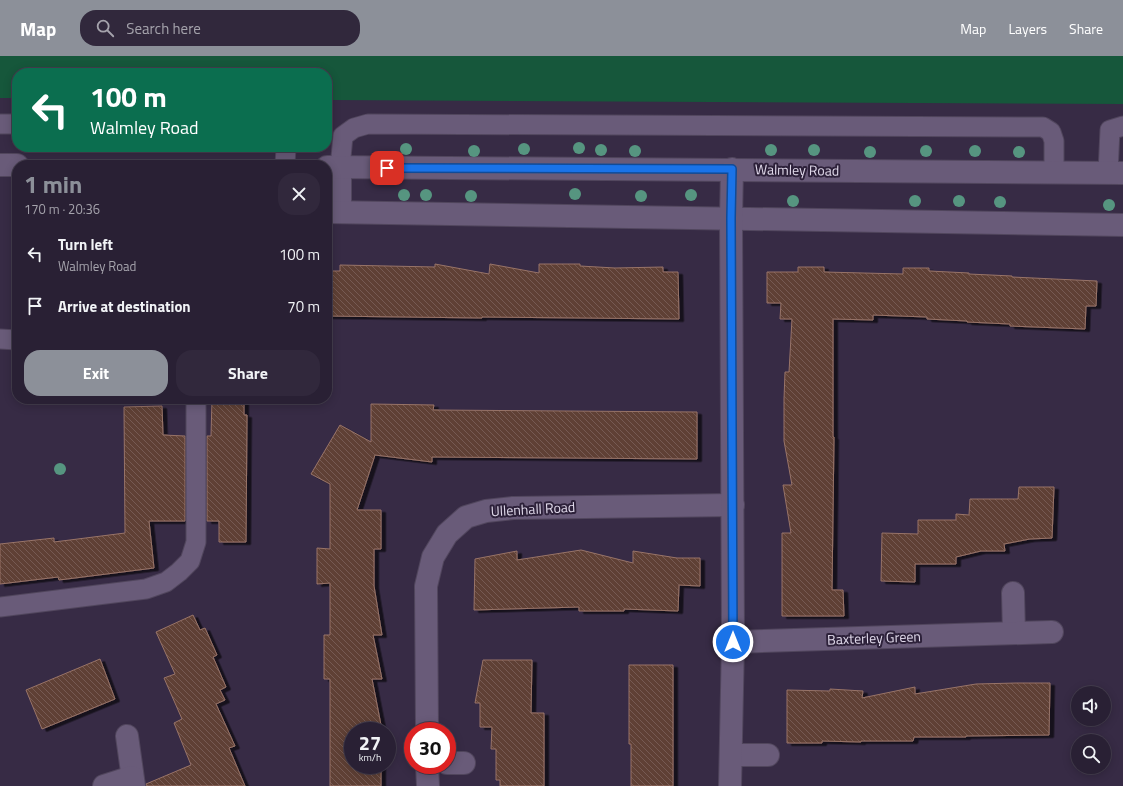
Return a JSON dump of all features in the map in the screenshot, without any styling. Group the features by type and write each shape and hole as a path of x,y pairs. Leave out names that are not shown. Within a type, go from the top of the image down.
{"street":[{"path":"0,165 12,165"},
{"name":"Walmley Road","path":"333,168 732,169 1115,173"},
{"path":"333,168 334,212 1123,225"},
{"path":"730,786 733,642 732,169"},
{"name":"Ullenhall Road","path":"427,722 426,586 433,557 447,534 466,517 486,511 513,508 733,505"},
{"path":"1013,592 1014,633"},
{"name":"Baxterley Green","path":"733,642 1052,632"},
{"path":"104,786 133,782 127,736"},
{"path":"731,755 768,755"},
{"path":"427,774 428,786"}],"lane":[{"path":"0,124 12,124"},
{"path":"333,168 343,136 354,128 368,124 1035,126 1043,127 1051,132 1054,141 1054,173"},
{"path":"1115,173 1110,130 1123,126"},
{"path":"0,340 12,340"},
{"path":"0,607 146,588 166,582 180,572 190,561 196,542 196,404"}],"green space":[{"path":"0,56 1123,56 1123,104 332,100 332,68 12,68 12,98 0,98"}],"building":[{"path":"435,264 489,274 490,264 539,273 539,264 580,264 580,266 615,268 663,267 663,272 678,272 679,319 332,316 332,271 340,271 340,265 435,267"},
{"path":"798,267 824,267 824,272 903,274 903,268 929,268 929,271 1097,281 1096,306 1086,306 1085,329 1010,326 1010,324 927,319 927,317 873,315 873,320 833,319 834,437 832,590 843,590 844,616 782,616 782,533 791,533 783,485 792,485 784,441 784,399 785,372 789,372 792,319 780,319 781,303 767,303 767,272 798,272"},
{"path":"212,404 244,404 244,415 247,415 246,542 219,542 219,521 207,521 207,436 211,436"},
{"path":"371,404 434,405 433,410 697,412 697,459 432,457 432,462 375,455 357,510 381,510 381,549 374,549 374,586 382,635 373,635 382,679 372,679 380,722 344,722 344,774 381,774 381,786 330,786 330,679 324,679 324,635 330,635 330,583 317,584 317,548 330,549 330,484 311,474 340,425 371,442"},
{"path":"162,406 163,435 185,436 185,521 149,521 154,568 59,580 58,577 0,584 0,544 54,538 54,542 125,533 124,407"},
{"path":"1019,487 1054,487 1052,538 1030,539 1004,544 1005,551 981,551 956,557 956,564 915,564 915,582 881,581 882,533 918,534 918,520 956,520 956,514 969,515 970,499 1018,499"},
{"path":"581,550 633,563 633,551 677,558 700,558 700,586 679,585 678,611 624,609 624,611 579,611 579,607 474,610 475,559 517,551 517,560"},
{"path":"193,615 200,630 205,628 217,655 213,657 226,687 220,690 225,700 216,704 235,746 229,748 245,786 146,786 146,784 191,765 174,723 182,719 164,678 175,674 156,632"},
{"path":"100,659 115,699 42,729 26,690"},
{"path":"483,660 532,660 531,713 544,713 544,786 500,786 500,780 496,780 496,749 491,749 492,727 480,727 480,703 475,703"},
{"path":"629,665 673,665 673,786 631,786 631,744 629,744"},
{"path":"1050,683 1049,735 914,737 913,741 822,741 822,743 787,743 787,690 830,691 830,689 863,691 862,698 915,687 915,694 976,684"}],"route":[{"path":"387,168 732,169 733,642"}]}
